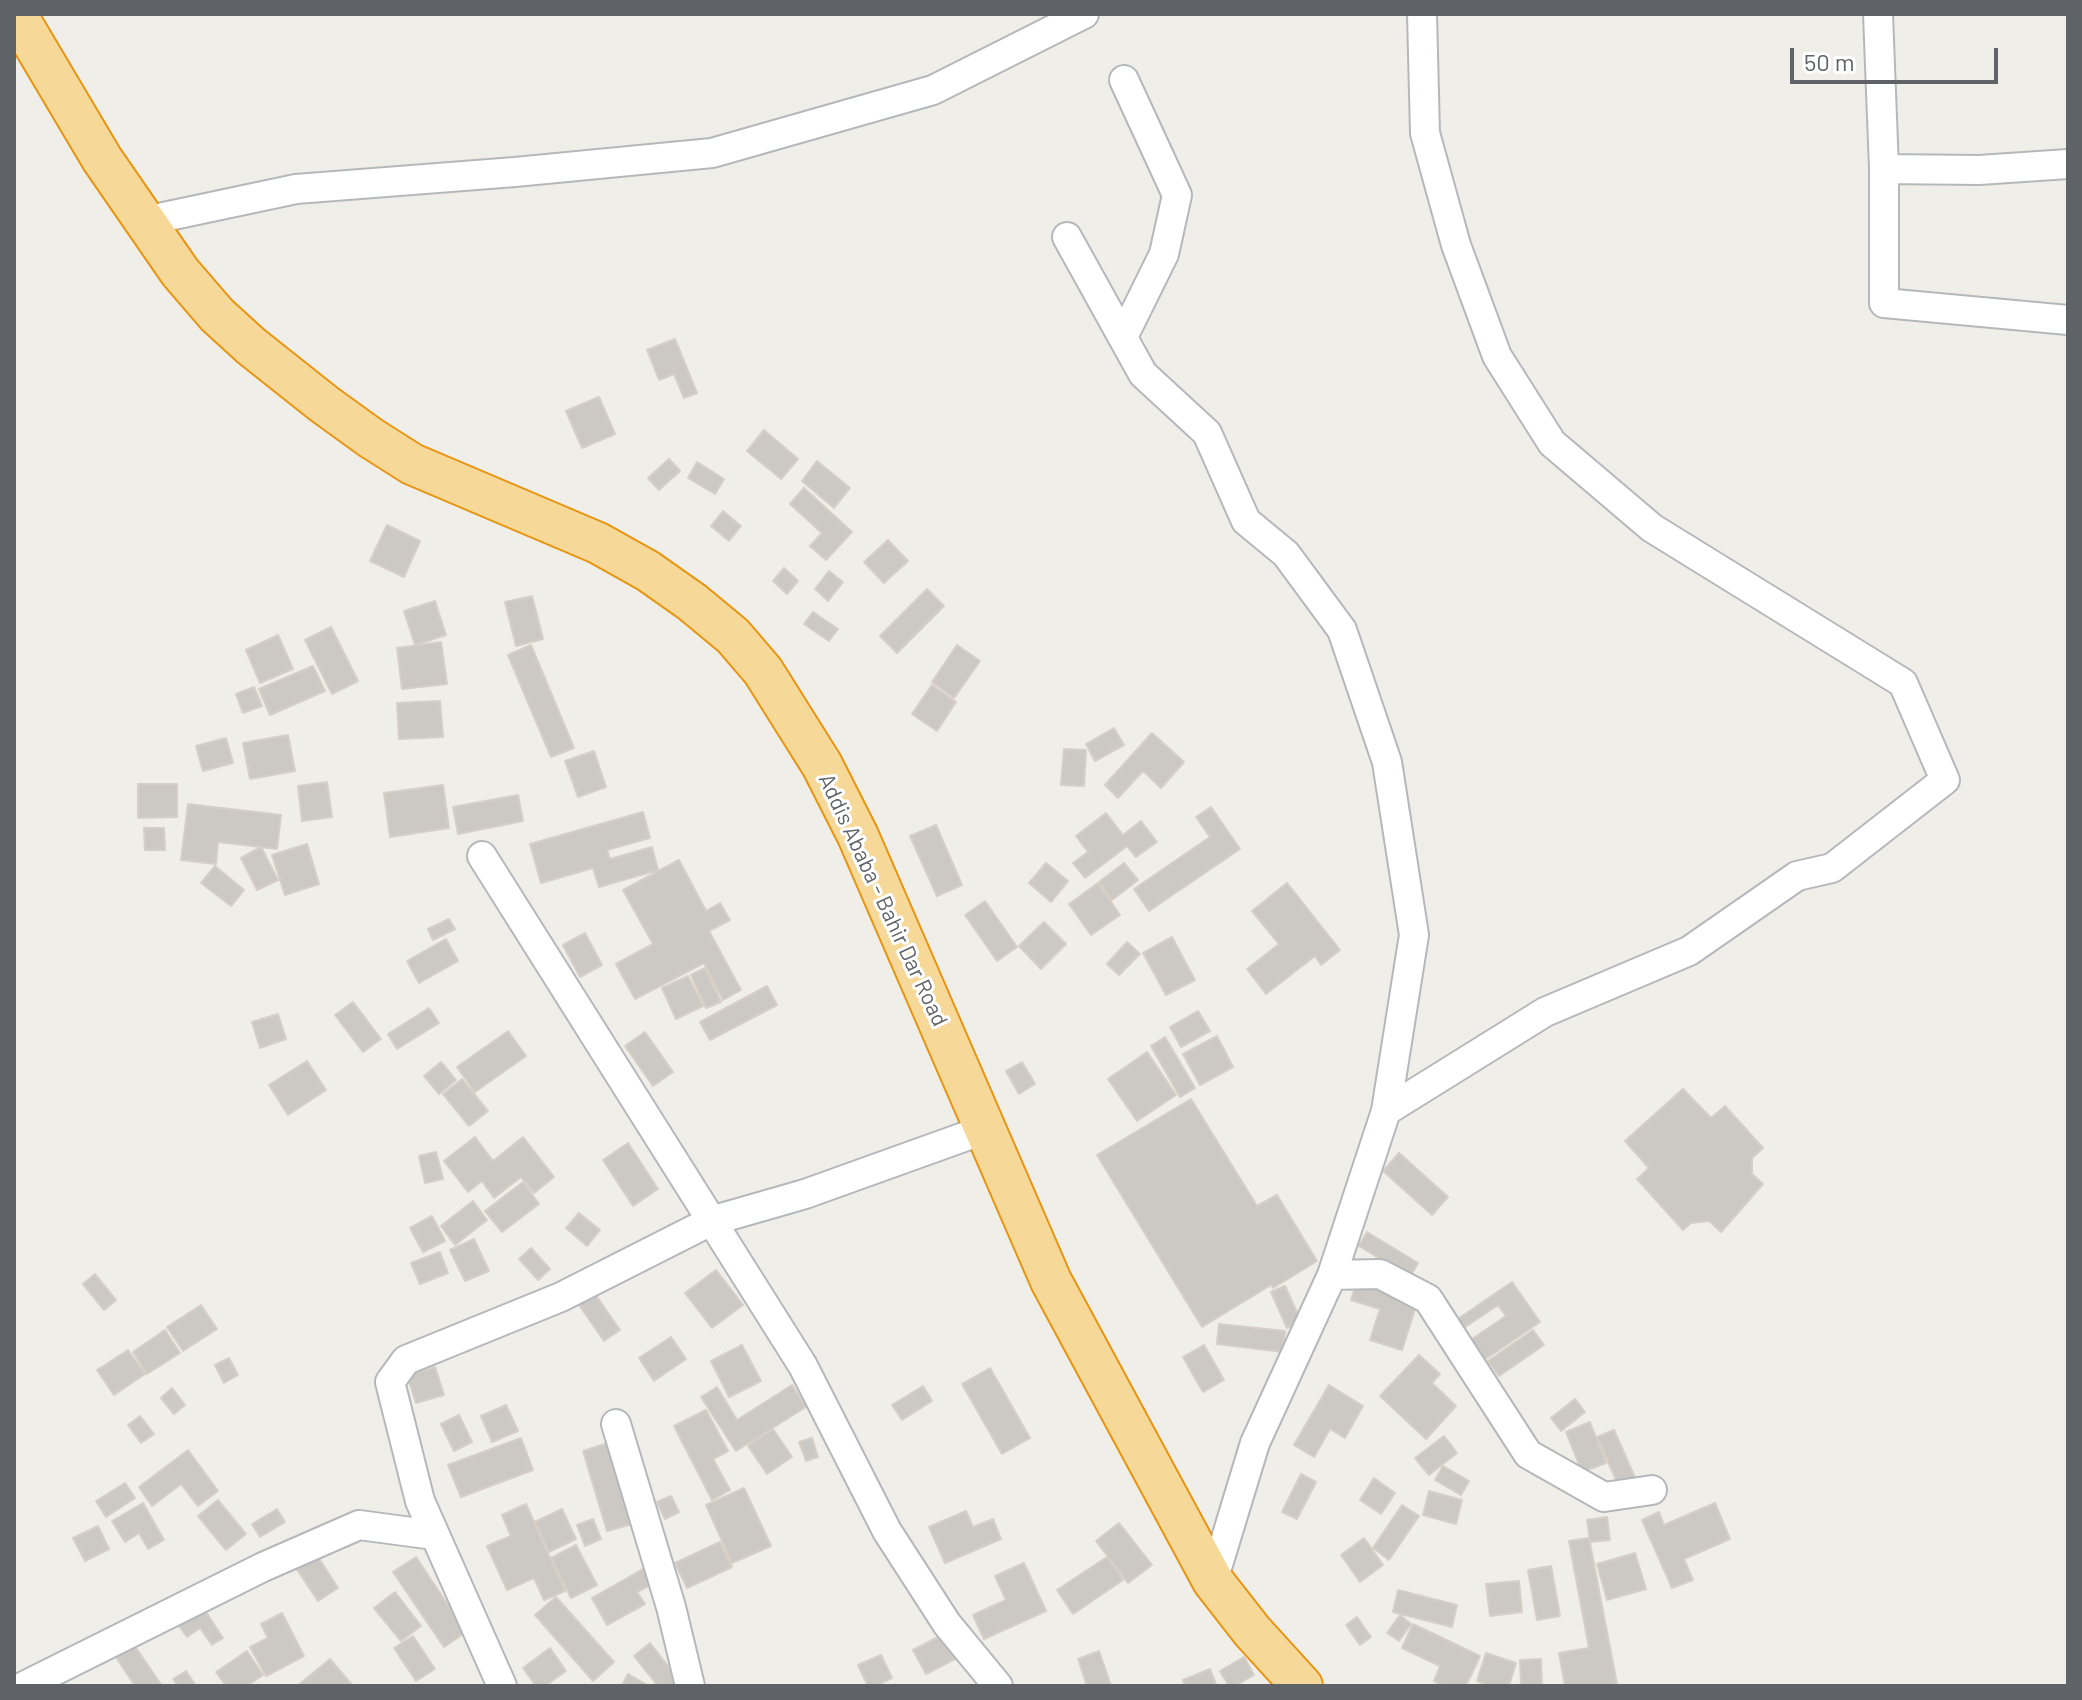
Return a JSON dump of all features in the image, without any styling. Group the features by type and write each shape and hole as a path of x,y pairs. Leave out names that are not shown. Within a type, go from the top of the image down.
{"highway":[{"name":"Addis Ababa - Bahir Dar Road","path":"16,14 102,159 180,272 217,315 251,346 371,438 412,464 598,543 648,571 733,636 763,671 822,765 858,836 1051,1281 1213,1581 1252,1631 1302,1686"}],"street":[{"path":"145,221 296,189 712,153 933,90 1084,14"},
{"path":"1386,1111 1545,1012 1689,951 1797,876 1832,868 1945,780 1903,683 1652,528 1552,443 1497,356 1456,245 1425,133 1422,14"},
{"path":"1878,14 1884,169 1884,303 2068,320"},
{"path":"1123,337 1164,254 1177,195 1124,80"},
{"path":"1884,169 1979,170 2068,164"},
{"path":"1067,237 1143,374 1207,433 1246,521 1286,554 1342,630 1387,762 1414,935 1386,1111 1332,1275 1255,1443 1213,1581"},
{"path":"482,856 803,1366 887,1531 947,1624 998,1686"},
{"path":"502,1686 420,1501 390,1382 406,1360 561,1297 711,1221 805,1194 986,1129"},
{"path":"1332,1275 1380,1274 1428,1299 1528,1454 1604,1497 1652,1490"},
{"path":"616,1424 671,1607 690,1686"},
{"path":"24,1686 263,1567 359,1525 434,1535"}],"building":[{"path":"675,339 697,393 684,398 674,374 659,380 647,350"},
{"path":"599,397 615,434 582,448 566,411"},
{"path":"764,430 798,459 781,479 747,451"},
{"path":"669,459 680,471 659,490 648,478"},
{"path":"817,461 850,488 834,508 802,481"},
{"path":"697,462 724,479 715,494 688,478"},
{"path":"804,488 852,532 826,560 810,546 822,533 790,504"},
{"path":"723,511 741,526 729,541 711,526"},
{"path":"387,525 420,541 404,577 370,561"},
{"path":"888,540 908,561 884,583 864,562"},
{"path":"784,568 798,581 787,594 773,581"},
{"path":"829,571 843,582 828,601 815,589"},
{"path":"927,589 944,606 897,653 880,636"},
{"path":"532,596 543,639 516,646 505,602"},
{"path":"435,601 446,635 415,645 404,611"},
{"path":"813,612 838,629 829,641 804,624"},
{"path":"331,627 358,681 332,694 305,640"},
{"path":"278,635 293,669 260,683 246,650"},
{"path":"441,642 447,684 402,689 397,648"},
{"path":"531,645 574,748 551,757 508,655"},
{"path":"957,645 980,661 954,698 932,682"},
{"path":"313,666 325,691 270,715 259,689"},
{"path":"932,685 956,702 937,731 912,714"},
{"path":"254,687 262,706 243,713 236,694"},
{"path":"440,701 443,737 399,739 397,703"},
{"path":"1114,728 1124,745 1095,761 1086,744"},
{"path":"1152,733 1184,762 1161,788 1143,771 1118,798 1105,785"},
{"path":"288,735 295,771 250,779 243,743"},
{"path":"226,738 233,763 203,771 196,746"},
{"path":"1064,749 1086,750 1084,786 1061,785"},
{"path":"594,751 606,787 578,797 565,761"},
{"path":"327,782 332,817 302,821 298,786"},
{"path":"138,784 177,784 177,817 138,818"},
{"path":"443,785 449,828 390,837 384,793"},
{"path":"518,795 523,821 458,834 453,807"},
{"path":"188,804 281,815 277,849 218,842 216,864 181,860"},
{"path":"1211,807 1240,849 1149,911 1134,889 1210,837 1196,817"},
{"path":"643,812 650,838 607,850 610,859 652,847 658,870 599,887 593,868 541,883 530,844"},
{"path":"1106,813 1123,835 1141,821 1157,842 1136,857 1127,846 1085,878 1073,863 1088,852 1076,836"},
{"path":"936,825 962,885 937,896 910,836"},
{"path":"144,828 164,828 165,850 145,850"},
{"path":"307,844 319,884 285,895 272,855"},
{"path":"261,847 278,880 257,890 241,858"},
{"path":"679,860 706,911 720,903 730,920 709,931 741,990 723,1000 704,963 635,999 616,964 653,944 623,890"},
{"path":"1046,863 1068,881 1051,902 1029,883"},
{"path":"1124,863 1138,880 1112,900 1099,882"},
{"path":"215,866 244,890 231,906 201,883"},
{"path":"1098,883 1120,915 1091,935 1069,904"},
{"path":"1287,883 1340,950 1321,965 1315,956 1266,994 1247,969 1279,944 1252,911"},
{"path":"985,901 1017,947 997,961 965,915"},
{"path":"449,919 455,929 433,940 428,929"},
{"path":"1044,922 1066,944 1041,969 1019,946"},
{"path":"585,933 602,965 580,977 563,945"},
{"path":"1172,937 1195,980 1166,995 1143,953"},
{"path":"446,939 458,961 419,983 407,961"},
{"path":"1127,942 1140,954 1119,975 1107,964"},
{"path":"705,968 721,1002 706,1008 691,975"},
{"path":"688,976 703,1006 676,1019 662,988"},
{"path":"767,986 777,1005 710,1040 700,1022"},
{"path":"353,1002 381,1039 363,1052 335,1015"},
{"path":"429,1008 439,1023 397,1049 388,1034"},
{"path":"1198,1011 1210,1031 1181,1047 1170,1027"},
{"path":"278,1014 286,1039 260,1048 252,1022"},
{"path":"508,1031 526,1056 475,1092 457,1067"},
{"path":"645,1032 673,1072 653,1086 625,1046"},
{"path":"1217,1036 1233,1067 1200,1085 1183,1054"},
{"path":"1165,1037 1195,1088 1180,1097 1151,1046"},
{"path":"1147,1052 1176,1095 1137,1121 1108,1079"},
{"path":"307,1061 326,1090 288,1115 269,1085"},
{"path":"441,1062 456,1080 439,1094 424,1076"},
{"path":"1022,1062 1035,1084 1019,1094 1006,1071"},
{"path":"462,1079 488,1111 469,1126 443,1094"},
{"path":"1683,1089 1711,1118 1725,1106 1763,1148 1752,1158 1752,1174 1763,1184 1721,1232 1709,1221 1691,1223 1683,1230 1637,1179 1649,1168 1625,1141"},
{"path":"1191,1099 1257,1206 1277,1195 1317,1261 1202,1327 1097,1155"},
{"path":"475,1137 493,1161 523,1137 554,1177 534,1193 521,1177 494,1198 482,1181 468,1192 444,1161"},
{"path":"628,1143 658,1189 633,1206 603,1160"},
{"path":"436,1152 443,1179 425,1183 419,1156"},
{"path":"1399,1153 1448,1197 1432,1215 1383,1171"},
{"path":"523,1182 539,1204 502,1232 485,1211"},
{"path":"473,1201 487,1220 455,1245 441,1226"},
{"path":"579,1213 600,1230 587,1246 566,1228"},
{"path":"432,1216 445,1241 423,1252 410,1228"},
{"path":"1367,1232 1418,1263 1410,1277 1359,1246"},
{"path":"474,1239 489,1271 465,1281 450,1250"},
{"path":"531,1248 550,1269 538,1280 519,1259"},
{"path":"440,1252 448,1273 420,1284 411,1263"},
{"path":"716,1270 743,1305 712,1328 685,1293"},
{"path":"95,1274 116,1300 104,1310 83,1284"},
{"path":"1357,1280 1418,1300 1402,1350 1370,1340 1380,1309 1351,1300"},
{"path":"1512,1282 1540,1322 1474,1367 1460,1347 1506,1316 1498,1305 1455,1334 1449,1325"},
{"path":"1285,1286 1301,1321 1287,1328 1271,1292"},
{"path":"595,1294 620,1330 604,1341 579,1305"},
{"path":"201,1305 217,1329 183,1351 167,1327"},
{"path":"1219,1324 1285,1331 1283,1352 1217,1344"},
{"path":"165,1330 180,1353 147,1374 133,1352"},
{"path":"1533,1330 1544,1345 1499,1376 1488,1361"},
{"path":"671,1337 686,1359 654,1381 639,1358"},
{"path":"742,1345 761,1381 729,1397 711,1361"},
{"path":"1204,1345 1224,1380 1203,1392 1183,1357"},
{"path":"128,1350 145,1374 114,1395 97,1370"},
{"path":"1419,1355 1440,1374 1432,1383 1456,1406 1426,1439 1380,1396"},
{"path":"229,1358 238,1375 224,1383 215,1365"},
{"path":"435,1367 444,1395 416,1403 407,1375"},
{"path":"990,1368 1030,1438 1002,1454 962,1384"},
{"path":"792,1385 806,1407 736,1451 701,1397 717,1387 737,1420"},
{"path":"1329,1385 1363,1406 1345,1438 1330,1429 1314,1457 1294,1445"},
{"path":"923,1386 932,1401 902,1420 892,1405"},
{"path":"172,1388 185,1405 174,1414 161,1398"},
{"path":"1575,1399 1585,1412 1561,1431 1551,1418"},
{"path":"506,1405 518,1431 492,1442 481,1416"},
{"path":"706,1410 728,1451 713,1459 730,1490 712,1500 674,1426"},
{"path":"459,1415 472,1442 454,1451 441,1424"},
{"path":"140,1416 154,1434 141,1443 128,1425"},
{"path":"1590,1422 1606,1463 1582,1472 1566,1432"},
{"path":"773,1429 792,1457 767,1474 748,1446"},
{"path":"1614,1430 1637,1482 1620,1489 1597,1437"},
{"path":"1444,1436 1457,1453 1429,1475 1415,1458"},
{"path":"521,1438 533,1470 461,1497 448,1465"},
{"path":"812,1438 818,1457 806,1461 799,1442"},
{"path":"608,1443 632,1524 607,1531 583,1451"},
{"path":"188,1450 218,1491 198,1506 181,1484 152,1506 139,1487"},
{"path":"1443,1466 1469,1481 1461,1495 1435,1480"},
{"path":"1301,1474 1316,1482 1297,1519 1282,1512"},
{"path":"1374,1478 1395,1493 1381,1514 1360,1500"},
{"path":"125,1483 135,1498 106,1517 96,1501"},
{"path":"744,1488 771,1546 732,1563 706,1505"},
{"path":"1429,1491 1462,1500 1456,1524 1423,1515"},
{"path":"671,1496 679,1512 665,1519 657,1502"},
{"path":"218,1500 246,1534 226,1550 198,1516"},
{"path":"143,1503 164,1540 148,1549 139,1533 125,1542 112,1521"},
{"path":"1715,1503 1730,1539 1684,1559 1693,1580 1672,1588 1642,1520 1659,1512 1664,1525"},
{"path":"526,1504 565,1591 544,1600 534,1578 507,1590 487,1546 511,1536 502,1515"},
{"path":"1402,1505 1419,1516 1389,1560 1373,1548"},
{"path":"277,1509 285,1522 260,1537 252,1524"},
{"path":"562,1509 576,1539 549,1552 535,1522"},
{"path":"966,1511 973,1527 993,1519 1001,1539 945,1563 929,1527"},
{"path":"1607,1517 1610,1540 1590,1542 1587,1520"},
{"path":"593,1519 601,1539 585,1546 577,1525"},
{"path":"1119,1523 1152,1565 1128,1583 1096,1541"},
{"path":"98,1526 109,1549 85,1561 73,1538"},
{"path":"1364,1538 1383,1565 1360,1582 1341,1555"},
{"path":"1589,1538 1617,1684 1565,1686 1559,1653 1589,1648 1569,1541"},
{"path":"720,1542 732,1567 687,1588 675,1563"},
{"path":"576,1545 597,1585 571,1598 551,1558"},
{"path":"313,1549 338,1588 318,1601 292,1562"},
{"path":"1635,1553 1646,1589 1607,1600 1597,1564"},
{"path":"416,1557 466,1632 444,1647 393,1572"},
{"path":"1107,1557 1123,1580 1073,1614 1057,1590"},
{"path":"1024,1563 1046,1611 984,1639 973,1615 1006,1600 995,1576"},
{"path":"1551,1566 1560,1616 1537,1620 1528,1570"},
{"path":"643,1569 652,1584 637,1592 645,1604 607,1625 592,1598"},
{"path":"1519,1581 1522,1612 1490,1616 1486,1584"},
{"path":"1398,1590 1457,1605 1452,1627 1393,1612"},
{"path":"395,1592 421,1626 401,1641 374,1608"},
{"path":"556,1597 614,1662 593,1681 535,1615"},
{"path":"202,1606 223,1638 212,1645 200,1628 187,1637 177,1623"},
{"path":"282,1613 304,1656 266,1676 250,1647 268,1638 261,1624"},
{"path":"1400,1615 1411,1624 1399,1641 1387,1633"},
{"path":"1357,1617 1371,1637 1360,1645 1346,1625"},
{"path":"1413,1624 1480,1656 1466,1686 1444,1686 1434,1681 1440,1666 1402,1648"},
{"path":"944,1634 957,1658 926,1674 913,1650"},
{"path":"413,1636 435,1669 416,1681 394,1648"},
{"path":"132,1642 162,1686 135,1686 114,1654"},
{"path":"650,1643 679,1680 671,1686 658,1686 634,1656"},
{"path":"550,1648 566,1671 545,1686 536,1686 523,1668"},
{"path":"247,1651 263,1675 247,1686 226,1686 216,1672"},
{"path":"1099,1651 1111,1686 1087,1686 1078,1659"},
{"path":"1486,1653 1516,1663 1509,1686 1491,1686 1477,1681"},
{"path":"881,1655 892,1678 868,1686 858,1665"},
{"path":"1244,1657 1254,1675 1235,1686 1229,1686 1220,1671"},
{"path":"330,1659 353,1686 297,1686"},
{"path":"1541,1659 1542,1686 1521,1686 1520,1660"},
{"path":"1210,1669 1216,1684 1185,1686 1183,1680"},
{"path":"186,1671 196,1686 178,1686 173,1679"},
{"path":"628,1674 649,1686 622,1686"}]}
